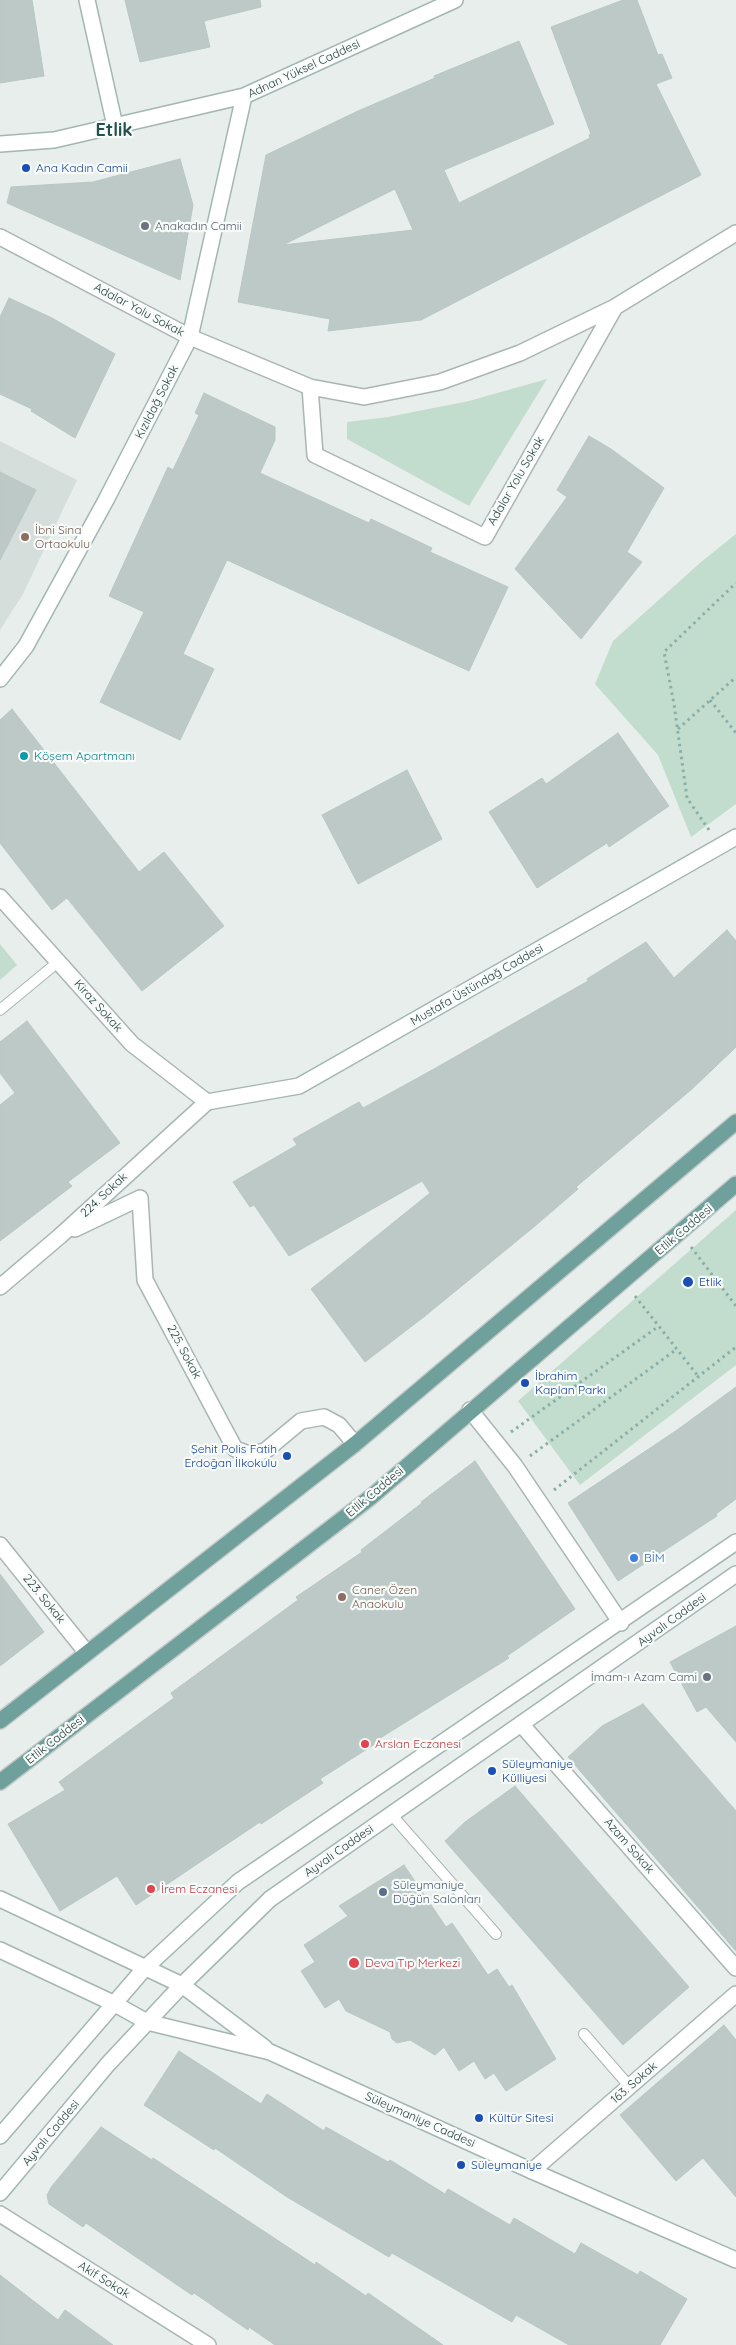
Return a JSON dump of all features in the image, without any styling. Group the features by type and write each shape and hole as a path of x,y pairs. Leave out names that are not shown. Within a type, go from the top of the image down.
{"main road":[{"path":"0,1721 355,1444 736,1122"},
{"name":"Etlik Caddesi","path":"0,1782 371,1497 470,1410 681,1233 736,1184"}],"street":[{"path":"87,0 115,126"},
{"name":"Adnan Yüksel Caddesi","path":"0,144 54,140 244,96 455,0"},
{"name":"Kızıldağ Sokak","path":"0,679 26,646 106,500 190,337 244,96"},
{"name":"Adalar Yolu Sokak","path":"0,237 190,337 310,387 364,397 440,382 520,353 615,307 736,233"},
{"name":"Adalar Yolu Sokak","path":"310,387 315,456 485,537 615,307"},
{"name":"Mustafa Üstündağ Caddesi","path":"207,1102 298,1086 736,837"},
{"name":"Kiraz Sokak","path":"0,897 132,1044 207,1102"},
{"name":"224. Sokak","path":"0,1286 60,1236 207,1102"},
{"name":"225. Sokak","path":"60,1236 140,1198 145,1280 235,1449 249,1454 264,1451 301,1421 324,1417 339,1425 355,1444"},
{"path":"470,1410 516,1466 621,1622"},
{"path":"0,2136 144,1969 238,1882 264,1862 621,1622 736,1542"},
{"name":"223. Sokak","path":"0,1545 88,1653"},
{"name":"Ayvalı Caddesi","path":"0,2193 108,2064 182,1985 270,1899 736,1574"},
{"name":"Azam Sokak","path":"521,1724 736,1968"},
{"name":"Süleymaniye Caddesi","path":"0,1891 22,1908"},
{"name":"Süleymaniye Caddesi","path":"0,1899 22,1908 144,1969 182,1985 270,2052"},
{"name":"Süleymaniye Caddesi","path":"0,1950 115,2004 147,2022 270,2052 532,2172 736,2260"},
{"name":"163. Sokak","path":"532,2172 736,1994"},
{"name":"Akif Sokak","path":"0,2214 187,2340 208,2345"}],"lane":[{"path":"0,1010 58,962"},
{"path":"391,1814 496,1934"},
{"path":"584,2034 630,2087"}],"path":[{"path":"721,847 687,798 678,729 664,652 736,583"},
{"path":"678,729 736,677"},
{"path":"710,700 736,733"},
{"path":"681,1233 736,1306"},
{"path":"623,1282 698,1376"},
{"path":"497,1442 659,1326"},
{"path":"540,1502 736,1347"},
{"path":"516,1466 677,1349"}],"shaded area":[{"name":"İbni Sina Ortaokulu","path":"0,441 77,480 23,594 0,630"}],"green space":[{"path":"547,379 469,506 347,439 347,422 388,417 469,401"},
{"path":"736,534 736,804 691,837 658,755 595,684 613,641 701,562"},
{"path":"0,944 17,965 0,980"},
{"path":"736,1210 736,1365 580,1485 518,1401"}],"building":[{"path":"0,0 32,0 44,76 0,83"},
{"path":"125,0 260,0 261,7 204,21 210,47 140,62"},
{"path":"623,0 637,0 658,55 662,54 672,78 656,84 701,175 421,320 328,331 330,319 238,302 266,155 358,111 435,78 434,76 519,41 554,124 444,170 459,203 590,138 589,135 591,134 551,27","holes":["395,189 413,230 283,245"]},
{"name":"Anakadın Camii","path":"180,159 193,205 180,280 7,203 11,187 93,182"},
{"path":"9,298 52,318 115,354 75,438 31,411 32,409 0,394 0,317"},
{"path":"204,393 275,427 275,440 260,473 369,523 371,519 432,548 430,552 508,587 469,671 227,560 183,654 214,669 180,740 100,702 144,612 109,596 168,467 173,470 199,415 195,413"},
{"path":"589,436 611,449 664,488 627,552 642,562 581,639 515,569 567,497 557,490"},
{"path":"0,472 36,490 0,560"},
{"path":"12,709 139,872 164,852 224,926 142,991 67,898 52,910 0,843 0,720"},
{"path":"618,733 669,806 609,847 607,843 537,888 489,812 542,778 546,784"},
{"path":"407,770 442,839 358,884 322,815"},
{"path":"727,930 736,941 736,1047 692,1089 576,1187 578,1189 535,1226 425,1316 365,1362 311,1289 430,1193 422,1181 289,1256 254,1205 250,1207 233,1182 297,1145 293,1139 359,1102 363,1108 434,1069 588,981 587,979 646,942 674,978"},
{"path":"27,1021 120,1143 68,1182 72,1186 0,1241 0,1105 15,1093 0,1073 0,1042"},
{"path":"736,1387 736,1499 716,1514 717,1516 618,1581 568,1503 677,1430"},
{"path":"475,1461 575,1609 507,1656 509,1658 377,1740 378,1742 320,1779 323,1783 261,1824 260,1822 136,1905 117,1876 60,1911 8,1824 65,1790 59,1782 174,1698 171,1693 298,1600 296,1597 362,1552 361,1550"},
{"path":"0,1574 44,1632 0,1666"},
{"name":"İmam-ı Azam Cami","path":"736,1626 736,1742 706,1707 697,1712 670,1662"},
{"path":"643,1704 736,1811 736,1951 568,1757 602,1726"},
{"path":"515,1786 689,1987 623,2045 445,1841 465,1822"},
{"path":"404,1865 446,1927 452,1923 488,1975 497,1969 509,1987 512,1985 556,2059 506,2091 494,2073 485,2079 474,2061 459,2071 444,2047 435,2055 410,2040 397,2043 392,2039 390,2032 346,2011 339,1999 325,2008 301,1971 315,1962 304,1945 348,1916 339,1906"},
{"path":"724,2025 736,2040 736,2197 703,2158 676,2181 620,2115"},
{"path":"179,2051 261,2104 267,2094 324,2131 326,2127 388,2162 390,2160 445,2194 448,2189 510,2225 514,2218 575,2254 581,2243 638,2275 640,2271 687,2299 660,2345 569,2345 516,2315 512,2322 392,2253 389,2257 287,2197 215,2148 214,2150 144,2105"},
{"path":"101,2127 152,2160 153,2158 315,2265 316,2262 366,2296 368,2293 443,2345 275,2345 249,2327 248,2330 194,2293 192,2295 86,2223 83,2227 49,2204 47,2195 52,2186"},
{"path":"0,2275 58,2320 65,2310 113,2345 0,2345"}],"place":[{"name":"Ana Kadın Camii","path":"26,168"},
{"name":"Anakadın Camii","path":"145,226"},
{"name":"İbni Sina Ortaokulu","path":"25,537"},
{"name":"Köşem Apartmanı","path":"24,756"},
{"name":"Etlik","path":"688,1282"},
{"name":"İbrahim Kaplan Parkı","path":"525,1383"},
{"name":"Şehit Polis Fatih Erdoğan İlkokulu","path":"287,1456"},
{"name":"BİM","path":"634,1558"},
{"name":"Caner Özen Anaokulu","path":"342,1597"},
{"name":"İmam-ı Azam Cami","path":"707,1677"},
{"name":"Arslan Eczanesi","path":"365,1744"},
{"name":"Süleymaniye Külliyesi","path":"492,1771"},
{"name":"İrem Eczanesi","path":"151,1889"},
{"name":"Süleymaniye Düğün Salonları","path":"383,1892"},
{"name":"Deva Tıp Merkezi","path":"354,1963"},
{"name":"Kültür Sitesi","path":"479,2118"},
{"name":"Süleymaniye","path":"461,2165"}],"district":[{"name":"Etlik","path":"114,131"}]}
